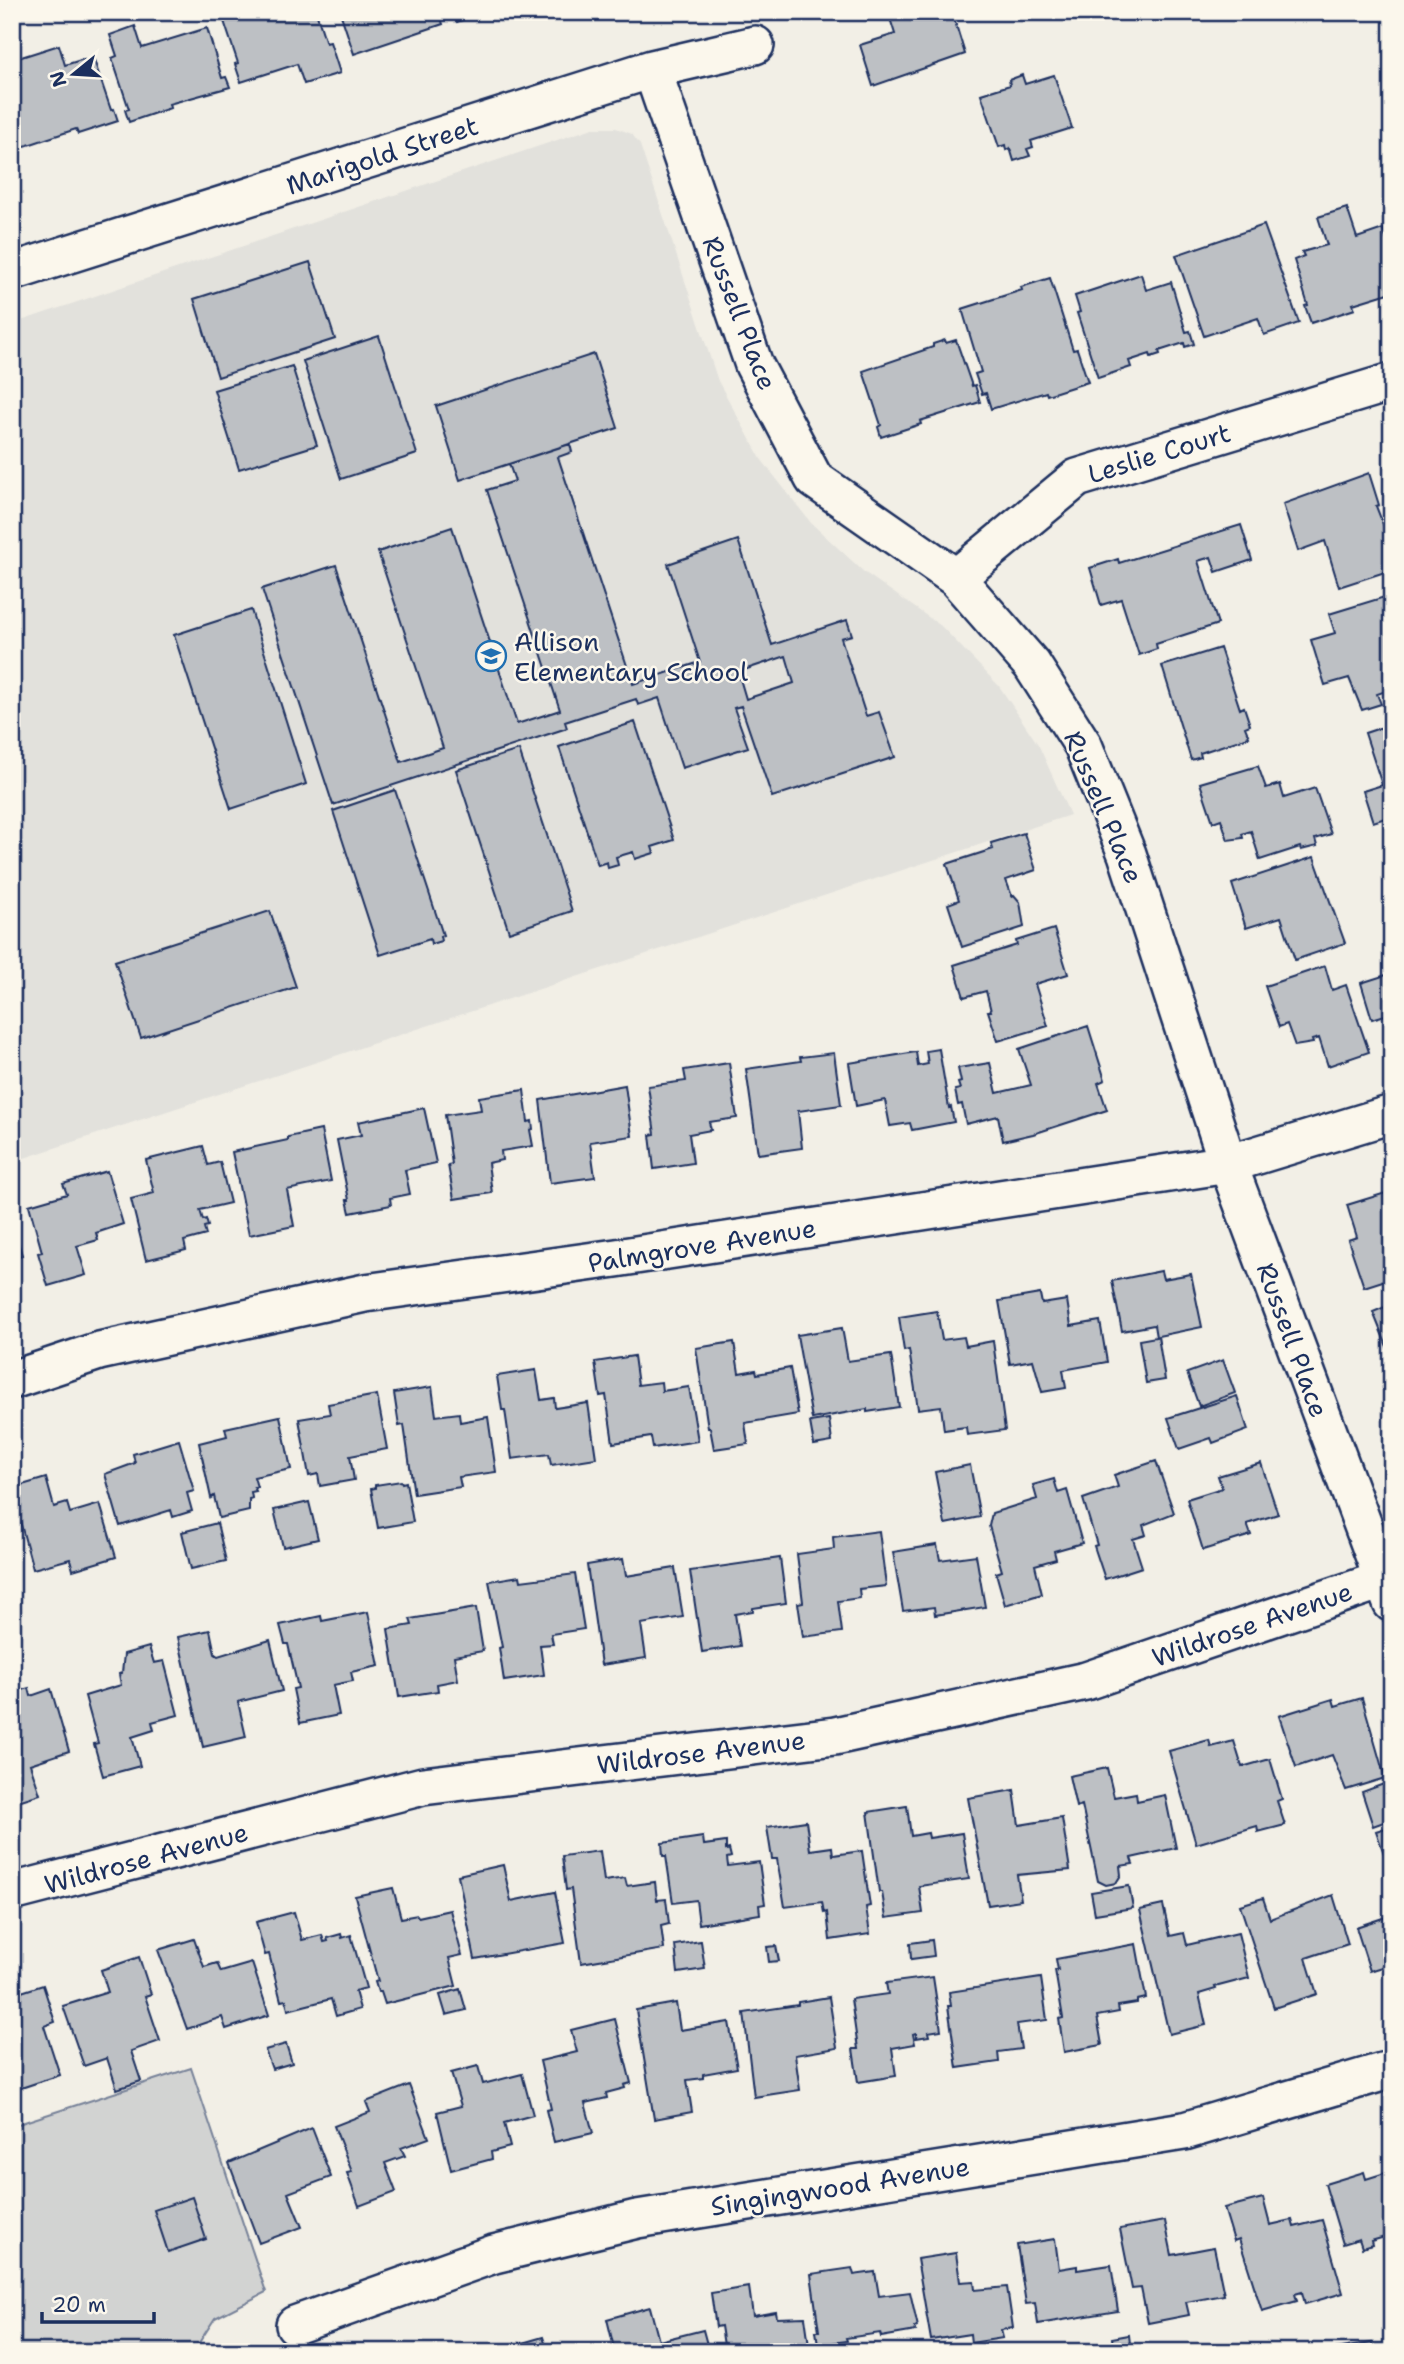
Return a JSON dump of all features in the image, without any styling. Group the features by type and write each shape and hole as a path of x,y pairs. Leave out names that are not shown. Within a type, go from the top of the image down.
{"street":[{"name":"Marigold Street","path":"12,272 652,69 755,45"},
{"name":"Russell Place","path":"652,69 754,365 814,479 956,578 1032,665 1083,745 1128,854 1228,1164 1387,1592"},
{"name":"Leslie Court","path":"956,578 1077,478 1392,382"},
{"name":"Palmgrove Avenue","path":"12,1380 99,1351 365,1293 616,1258 1228,1164 1392,1114"},
{"name":"Wildrose Avenue","path":"12,1892 423,1786 835,1736 1086,1681 1387,1592"},
{"name":"Singingwood Avenue","path":"295,2325 494,2254 637,2219 1184,2130 1392,2069"}],"shaded area":[{"name":"Allison Elementary School","path":"593,128 616,128 632,134 640,145 718,381 761,459 811,523 864,572 941,626 999,686 1039,746 1070,815 12,1162 12,324"},
{"path":"191,2068 266,2292 215,2318 193,2352 12,2352 12,2126"}],"building":[{"path":"221,12 316,12 340,73 304,84 297,64 241,82 235,64 238,63"},
{"path":"340,12 439,12 443,24 354,54"},
{"path":"454,12 486,12 457,22"},
{"path":"888,12 952,12 965,54 873,86 860,45 895,34"},
{"path":"135,26 142,48 207,28 222,78 226,77 230,87 169,104 170,108 129,122 125,110 129,109 112,58 117,56 110,35"},
{"path":"59,45 65,65 84,59 86,63 94,60 111,110 114,109 118,121 78,134 76,129 22,147 19,139 22,138 12,110 12,88 19,85 12,60"},
{"path":"1022,75 1025,84 1054,75 1072,128 1031,141 1033,147 1027,149 1030,156 1014,161 1010,148 1006,150 1005,145 999,147 981,94 1010,85 1009,80"},
{"path":"1347,208 1357,238 1383,229 1392,257 1392,292 1353,304 1355,309 1311,323 1294,260 1304,256 1302,252 1327,245 1318,217"},
{"path":"1264,225 1299,323 1264,335 1258,318 1204,336 1176,255"},
{"path":"310,262 335,339 218,377 194,299"},
{"path":"1141,274 1146,290 1171,282 1186,332 1190,331 1194,344 1185,347 1184,343 1159,351 1160,354 1151,357 1150,354 1129,361 1131,367 1098,378 1077,313 1080,312 1075,296"},
{"path":"1050,278 1073,350 1077,349 1088,382 991,409 986,393 982,394 975,374 981,372 962,309"},
{"path":"379,336 417,454 341,479 303,361"},
{"path":"945,340 946,343 956,340 980,402 881,437 878,427 881,425 863,371 933,347 933,344"},
{"path":"594,354 618,428 460,480 436,406"},
{"path":"292,366 317,445 239,469 214,390"},
{"path":"570,444 572,452 558,457 633,684 700,662 668,564 738,540 772,645 847,620 852,635 841,638 866,716 879,712 895,757 772,797 741,706 734,708 748,747 682,768 659,698 638,705 636,699 565,722 567,728 333,805 262,589 336,565 401,762 443,748 378,552 452,527 517,724 560,710 487,490 515,481 509,464","holes":["786,656 794,683 746,699 738,672"]},
{"path":"1369,473 1379,505 1376,506 1392,547 1392,573 1391,570 1339,587 1325,541 1298,551 1283,504"},
{"path":"1241,525 1252,560 1216,572 1211,557 1198,561 1218,624 1156,644 1157,649 1139,655 1121,599 1101,605 1090,568 1118,559 1119,563"},
{"path":"1391,595 1392,689 1377,694 1381,704 1362,710 1349,678 1325,685 1311,640 1335,633 1329,614"},
{"path":"251,610 306,784 231,809 174,635"},
{"path":"1220,648 1240,709 1244,707 1250,725 1245,727 1249,737 1200,753 1201,757 1191,760 1162,666"},
{"path":"635,722 674,840 652,847 654,853 635,859 633,852 616,857 618,865 608,868 607,862 598,865 559,747"},
{"path":"1392,724 1392,816 1373,822 1363,791 1382,785 1365,733"},
{"path":"519,750 572,911 509,932 456,770"},
{"path":"1258,766 1266,788 1280,784 1284,798 1315,788 1331,834 1315,839 1317,846 1301,850 1300,847 1260,860 1251,831 1242,834 1243,838 1228,840 1221,819 1213,822 1200,783"},
{"path":"395,790 443,935 440,936 441,941 431,944 430,939 380,955 333,811"},
{"path":"1024,833 1036,870 1006,880 1012,896 1020,902 1024,927 962,947 948,904 959,900 947,864 993,849 991,843"},
{"path":"1314,857 1345,943 1295,960 1281,917 1246,928 1232,884"},
{"path":"270,911 296,987 141,1038 115,961"},
{"path":"1054,929 1068,974 1035,984 1048,1026 998,1041 988,1011 991,1011 986,991 964,997 954,965 1017,945 1016,941"},
{"path":"1325,966 1332,990 1346,985 1369,1052 1328,1066 1319,1038 1312,1040 1313,1043 1295,1046 1287,1024 1279,1027 1265,986"},
{"path":"1392,973 1392,1013 1372,1019 1361,983"},
{"path":"1088,1026 1105,1080 1098,1083 1107,1110 1003,1141 998,1116 966,1124 962,1104 958,1105 955,1090 960,1089 958,1083 961,1082 958,1068 990,1063 997,1093 1031,1085 1019,1049"},
{"path":"939,1049 954,1122 912,1130 910,1123 890,1126 885,1100 856,1106 849,1063 916,1052 918,1066 928,1064 926,1051"},
{"path":"834,1053 841,1105 798,1111 802,1148 758,1154 746,1069 801,1061 800,1057"},
{"path":"729,1063 737,1118 709,1122 711,1130 689,1134 693,1163 654,1169 650,1135 655,1134 648,1086 686,1081 684,1070"},
{"path":"625,1085 632,1136 590,1142 595,1177 550,1183 540,1100"},
{"path":"524,1090 528,1122 532,1121 533,1129 530,1130 533,1146 501,1151 502,1160 488,1163 492,1193 454,1199 448,1165 452,1164 445,1115 481,1110 479,1097"},
{"path":"424,1108 436,1163 405,1170 410,1194 390,1198 391,1205 350,1213 337,1140 361,1135 358,1122"},
{"path":"321,1130 331,1181 287,1190 294,1226 249,1235 232,1152"},
{"path":"203,1146 208,1165 220,1162 230,1203 200,1210 208,1226 204,1227 206,1235 184,1241 186,1250 146,1260 131,1199 154,1193 146,1160"},
{"path":"107,1171 123,1224 96,1233 98,1240 77,1246 86,1275 48,1286 38,1253 42,1252 29,1205 67,1194 63,1184"},
{"path":"1392,1191 1392,1278 1364,1287 1348,1240 1357,1237 1347,1205"},
{"path":"12,1222 22,1255 12,1258"},
{"path":"1161,1271 1163,1279 1191,1274 1202,1327 1158,1336 1165,1380 1146,1383 1139,1340 1156,1337 1154,1325 1122,1331 1112,1281"},
{"path":"1040,1294 1042,1304 1067,1300 1071,1326 1100,1321 1107,1362 1063,1370 1066,1388 1042,1392 1033,1360 1010,1364 999,1301"},
{"path":"1392,1304 1392,1347 1388,1349 1373,1312"},
{"path":"937,1311 942,1340 964,1337 966,1346 993,1341 1005,1430 967,1435 966,1427 944,1430 941,1406 918,1409 909,1350 904,1351 899,1317"},
{"path":"842,1328 848,1361 891,1355 899,1407 867,1412 867,1409 812,1419 797,1335"},
{"path":"734,1342 739,1373 756,1370 757,1374 790,1368 798,1414 745,1423 748,1444 714,1449 708,1428 696,1348"},
{"path":"634,1356 638,1385 661,1382 662,1391 689,1387 698,1441 653,1448 651,1437 613,1443 606,1395 600,1396 595,1362"},
{"path":"1223,1360 1235,1393 1199,1406 1187,1373"},
{"path":"536,1370 541,1400 554,1398 555,1408 588,1403 596,1458 551,1465 549,1454 512,1459 497,1376"},
{"path":"432,1387 436,1416 459,1413 460,1422 488,1417 496,1472 459,1477 461,1487 414,1494 404,1425 399,1426 394,1393"},
{"path":"377,1395 387,1449 350,1456 354,1480 320,1486 318,1474 309,1476 299,1419 330,1414 328,1404"},
{"path":"1237,1396 1248,1430 1213,1443 1211,1438 1179,1449 1168,1418"},
{"path":"280,1416 291,1469 254,1477 257,1487 254,1487 256,1491 251,1492 249,1511 219,1518 214,1496 211,1498 199,1443 227,1436 225,1428"},
{"path":"829,1419 832,1442 814,1445 810,1422"},
{"path":"179,1440 194,1491 187,1493 192,1511 173,1517 171,1510 120,1526 105,1474 135,1463 133,1454"},
{"path":"1156,1461 1174,1513 1143,1525 1146,1535 1133,1539 1142,1567 1105,1579 1083,1499 1118,1487 1114,1475"},
{"path":"1261,1463 1278,1514 1247,1524 1251,1535 1203,1550 1187,1499 1222,1488 1218,1476"},
{"path":"970,1465 980,1517 945,1524 935,1472"},
{"path":"46,1478 54,1507 67,1503 70,1513 100,1504 116,1557 73,1570 70,1559 33,1569 20,1521 17,1522 12,1504 12,1488"},
{"path":"1054,1479 1058,1493 1067,1490 1082,1543 1054,1551 1056,1559 1035,1565 1042,1594 1005,1605 996,1573 1002,1571 989,1526 992,1513 1037,1499 1033,1485"},
{"path":"406,1482 413,1522 378,1528 371,1489 375,1488 375,1485"},
{"path":"309,1502 318,1539 283,1547 274,1510"},
{"path":"217,1523 226,1561 191,1569 182,1532"},
{"path":"879,1531 886,1586 859,1589 860,1598 838,1601 842,1632 803,1637 798,1603 803,1602 797,1554 834,1549 833,1537"},
{"path":"937,1545 940,1560 976,1555 985,1607 935,1615 934,1607 903,1611 893,1552"},
{"path":"780,1558 786,1603 735,1614 740,1646 702,1652 690,1571"},
{"path":"623,1559 626,1576 675,1568 683,1617 641,1624 646,1658 601,1665 587,1565"},
{"path":"575,1574 584,1629 551,1634 553,1644 540,1645 544,1675 504,1681 499,1648 502,1647 489,1581 520,1576 521,1581"},
{"path":"476,1608 483,1651 454,1656 458,1680 437,1684 438,1691 399,1697 388,1629 412,1625 410,1619"},
{"path":"368,1612 379,1666 351,1672 353,1681 333,1685 339,1715 300,1723 293,1689 298,1688 288,1644 285,1644 280,1625 321,1616 322,1621"},
{"path":"210,1630 215,1654 218,1656 270,1640 282,1691 238,1702 246,1737 203,1747 178,1637"},
{"path":"149,1647 154,1663 164,1661 178,1715 152,1722 154,1730 132,1737 140,1766 103,1776 94,1744 98,1743 85,1696 121,1685 119,1674 122,1673 124,1654"},
{"path":"29,1688 31,1696 51,1689 69,1751 30,1764 40,1794 12,1803 12,1693"},
{"path":"1362,1698 1385,1778 1346,1790 1332,1755 1296,1767 1279,1716 1333,1699 1335,1706"},
{"path":"1209,1740 1211,1747 1234,1741 1242,1767 1270,1759 1282,1799 1277,1801 1285,1825 1258,1832 1257,1826 1196,1844 1169,1751"},
{"path":"1107,1768 1114,1797 1136,1793 1137,1801 1165,1795 1176,1848 1131,1858 1133,1864 1120,1866 1121,1875 1116,1883 1106,1885 1098,1881 1082,1805 1076,1807 1069,1776"},
{"path":"1392,1781 1392,1819 1373,1826 1362,1792"},
{"path":"1014,1790 1019,1825 1062,1818 1070,1870 1017,1875 1021,1900 988,1905 968,1798"},
{"path":"907,1806 911,1836 928,1833 929,1838 962,1833 969,1879 919,1886 923,1913 886,1918 882,1892 879,1892 868,1812"},
{"path":"806,1821 810,1850 832,1847 833,1855 862,1851 870,1906 866,1907 870,1934 830,1940 827,1912 824,1913 822,1902 785,1907 777,1859 772,1859 767,1827"},
{"path":"1392,1826 1392,1864 1388,1865 1376,1831"},
{"path":"703,1837 704,1845 726,1842 726,1850 729,1849 731,1857 727,1858 728,1866 759,1862 765,1904 759,1905 760,1914 699,1924 696,1900 673,1903 662,1843"},
{"path":"600,1851 604,1881 625,1878 627,1886 655,1882 657,1900 666,1899 669,1924 661,1926 664,1949 581,1963 571,1889 566,1890 562,1856"},
{"path":"503,1865 511,1901 555,1892 565,1943 475,1959 458,1875"},
{"path":"1129,1886 1133,1908 1095,1914 1091,1892"},
{"path":"393,1888 401,1918 450,1910 462,1955 449,1958 456,1986 385,2004 375,1982 378,1981 355,1896"},
{"path":"1333,1895 1348,1944 1306,1958 1317,1994 1274,2008 1240,1905 1263,1898 1270,1919"},
{"path":"1163,1905 1170,1936 1184,1933 1187,1945 1238,1933 1249,1978 1199,1994 1206,2025 1169,2034 1140,1910"},
{"path":"294,1912 302,1940 322,1935 324,1942 328,1941 327,1938 341,1934 342,1938 351,1935 366,1988 355,1991 360,2009 336,2016 331,1999 288,2010 286,2000 281,2001 269,1954 265,1955 256,1922"},
{"path":"1392,1915 1392,1964 1370,1971 1356,1927"},
{"path":"194,1939 204,1967 217,1963 221,1972 252,1963 269,2015 226,2029 222,2017 187,2029 158,1950"},
{"path":"932,1940 934,1956 911,1959 910,1943"},
{"path":"701,1941 705,1969 678,1973 675,1945"},
{"path":"1136,1944 1146,1998 1137,2000 1137,2003 1118,2006 1119,2012 1097,2016 1102,2045 1064,2052 1059,2019 1063,2018 1055,1970 1058,1970 1056,1959"},
{"path":"776,1946 779,1961 769,1962 767,1947"},
{"path":"139,1957 151,1994 145,1996 160,2041 131,2051 141,2081 117,2089 107,2058 84,2066 63,2006 108,1992 101,1970"},
{"path":"933,1977 941,2030 916,2038 916,2033 913,2034 915,2044 892,2048 896,2076 858,2082 853,2049 858,2049 851,1999 888,1994 886,1983"},
{"path":"1041,1978 1047,2020 1017,2024 1021,2049 998,2052 999,2062 957,2068 948,2006 951,2006 949,1992"},
{"path":"43,1985 55,2022 44,2026 60,2075 12,2091 12,2026 16,2025 12,2014 12,1995"},
{"path":"460,1989 466,2010 446,2015 440,1995"},
{"path":"829,1997 837,2048 795,2055 800,2090 754,2097 744,2013 798,2005 798,2002"},
{"path":"676,2003 680,2030 729,2022 737,2068 703,2074 703,2078 687,2080 692,2112 654,2119 636,2010"},
{"path":"615,2019 631,2083 624,2085 625,2088 606,2093 607,2098 585,2103 593,2133 554,2142 546,2110 551,2109 540,2061 577,2052 571,2030"},
{"path":"286,2044 292,2063 272,2069 265,2050"},
{"path":"478,2066 483,2084 522,2074 533,2115 504,2123 510,2147 491,2152 492,2159 451,2170 437,2112 461,2106 451,2073"},
{"path":"409,2085 429,2138 401,2148 405,2156 385,2163 396,2192 359,2206 347,2173 352,2172 334,2126 370,2112 366,2102"},
{"path":"312,2128 331,2177 288,2193 302,2227 259,2243 229,2163"},
{"path":"1364,2172 1366,2179 1388,2172 1392,2184 1392,2235 1371,2241 1372,2245 1362,2248 1359,2239 1343,2244 1325,2184"},
{"path":"192,2197 206,2239 168,2252 154,2210"},
{"path":"1263,2198 1270,2225 1292,2220 1294,2227 1322,2220 1343,2293 1305,2304 1302,2292 1295,2294 1297,2301 1262,2311 1239,2239 1234,2241 1224,2208"},
{"path":"1165,2221 1172,2255 1214,2247 1224,2295 1186,2302 1189,2315 1148,2323 1141,2288 1132,2289 1120,2229"},
{"path":"1055,2239 1059,2269 1077,2266 1077,2270 1111,2265 1118,2311 1038,2324 1035,2303 1026,2304 1017,2245"},
{"path":"956,2253 960,2282 974,2281 975,2290 1007,2287 1013,2328 1001,2330 1003,2338 971,2343 970,2334 931,2340 917,2259"},
{"path":"852,2268 854,2275 875,2272 879,2296 910,2292 918,2327 915,2327 916,2331 881,2337 880,2333 846,2338 847,2341 831,2343 832,2349 819,2351 811,2274"},
{"path":"749,2287 753,2316 776,2312 777,2318 805,2317 810,2352 725,2352 721,2326 716,2327 711,2293"},
{"path":"650,2307 659,2341 703,2330 709,2352 615,2352 607,2319"},
{"path":"1129,2335 1131,2352 1114,2352 1112,2338"},
{"path":"543,2337 548,2352 506,2352 505,2348"},
{"path":"1372,2343 1374,2352 1328,2352 1328,2350"}],"place":[{"name":"Allison Elementary School","path":"491,656"}]}
